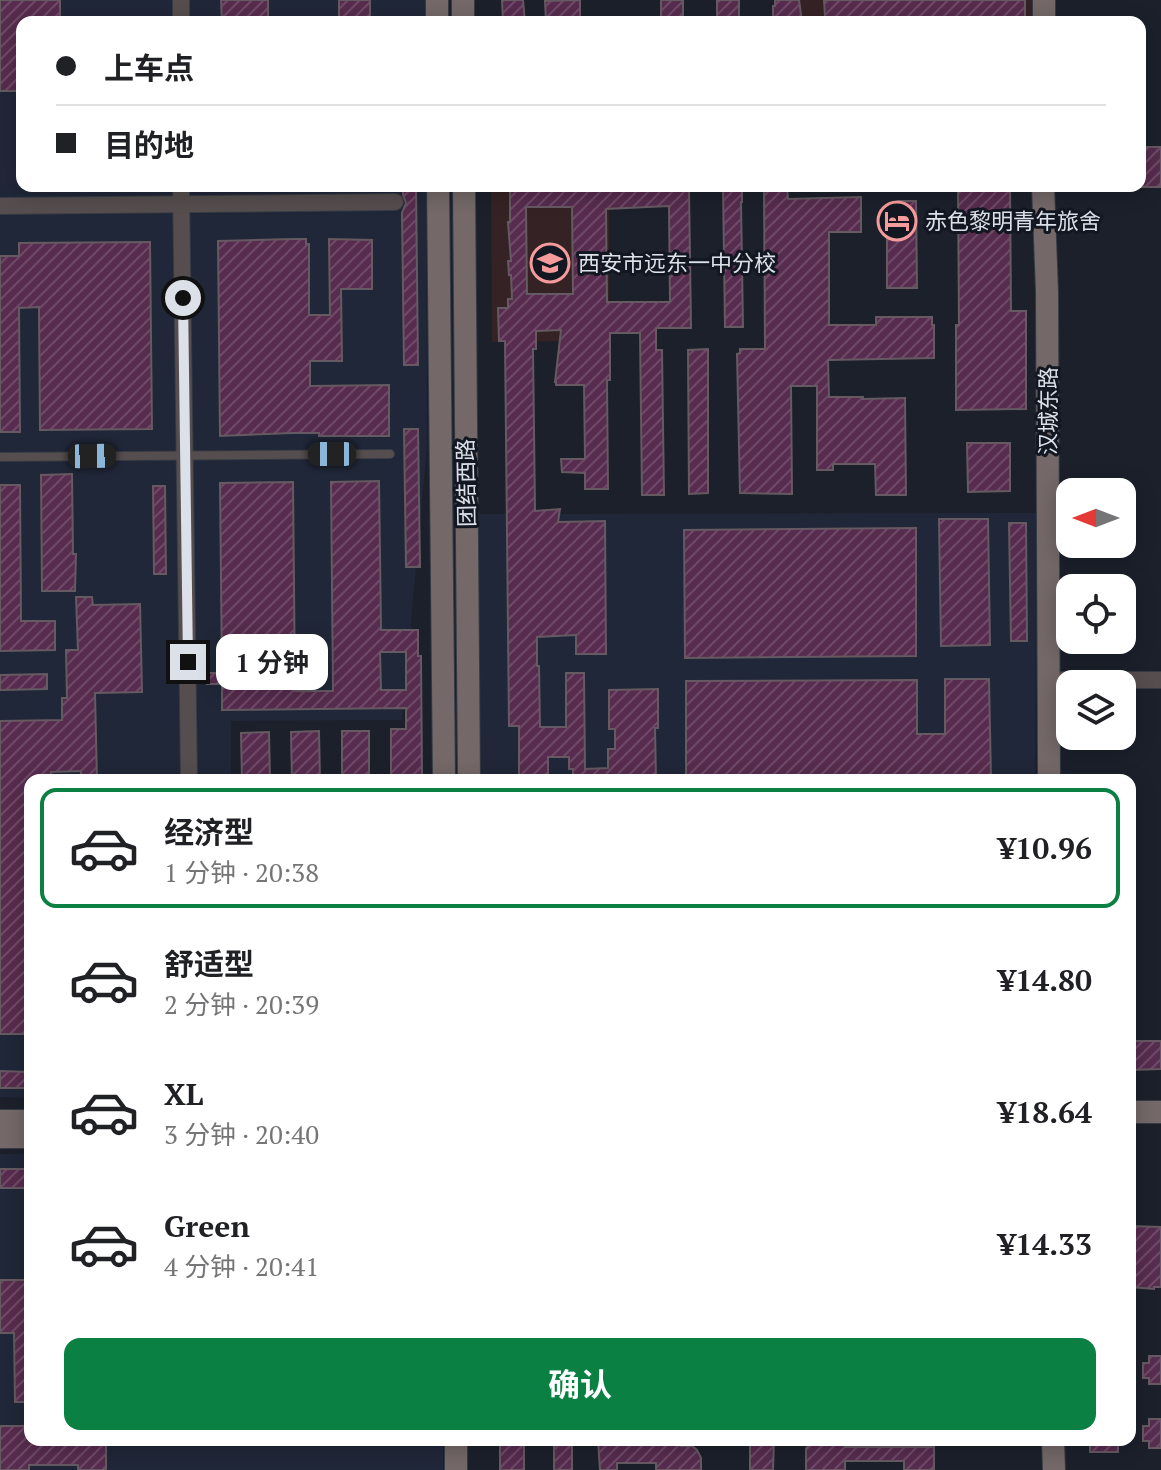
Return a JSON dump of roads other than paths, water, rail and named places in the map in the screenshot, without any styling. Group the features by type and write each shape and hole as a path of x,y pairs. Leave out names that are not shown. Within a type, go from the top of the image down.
{"street":[{"path":"181,192 189,774"},
{"name":"团结西路","path":"438,192 444,774"},
{"name":"团结西路","path":"464,192 469,774"},
{"name":"汉城东路","path":"1043,192 1047,292 1049,774"},
{"path":"0,206 395,202"},
{"path":"1049,680 1161,680"},
{"path":"1136,1112 1161,1112"},
{"path":"0,1121 24,1121"},
{"path":"1136,1126 1161,1126"},
{"path":"0,1137 24,1137"},
{"path":"456,1446 456,1470"},
{"path":"1053,1446 1054,1470"}],"lane":[{"path":"0,457 390,454"}],"place":[{"name":"赤色黎明青年旅舍","path":"897,221"},
{"name":"西安市远东一中分校","path":"550,263"}]}
